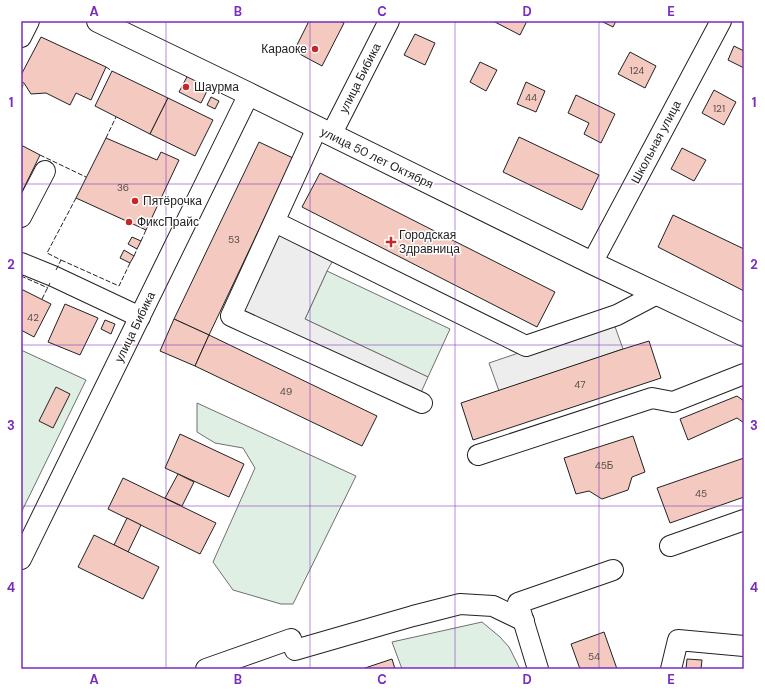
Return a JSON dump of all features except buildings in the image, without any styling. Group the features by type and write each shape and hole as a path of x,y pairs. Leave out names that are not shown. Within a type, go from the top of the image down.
{"main road":[{"name":"улица 50 лет Октября","path":"98,21 592,263 744,335"}],"street":[{"path":"21,37 29,21"},
{"name":"улица Бибика","path":"389,21 324,132 275,222 231,316 422,403"},
{"name":"Школьная улица","path":"592,263 721,21"},
{"name":"улица Бибика","path":"21,559 249,94"},
{"path":"21,217 45,171"},
{"path":"275,222 526,346 617,315 657,294"},
{"path":"21,263 140,317"},
{"path":"478,454 652,398 673,402 744,374"},
{"path":"670,546 744,520"},
{"path":"538,669 518,603 612,570"},
{"path":"206,669 291,639 295,650 460,604 493,606 524,621"},
{"path":"671,669 678,640 744,646"}],"green space":[{"path":"327,271 450,329 428,377 305,319"},
{"path":"21,350 86,380 21,513"},
{"path":"197,403 356,476 293,604 281,604 233,590 213,562 255,468 243,448 215,443 197,432"},
{"path":"482,622 500,637 509,647 520,669 402,669 392,642"}],"shaded area":[{"path":"277,227 336,255 305,319 428,377 418,399 236,311"},
{"path":"613,321 623,349 499,391 489,363"}],"fence":[{"path":"106,67 112,71"},
{"path":"21,89 24,83"},
{"path":"106,138 116,117"},
{"path":"40,155 86,177"},
{"path":"56,270 61,260 47,253 76,198"},
{"path":"141,241 146,230"},
{"path":"134,256 137,249"},
{"path":"61,260 119,286 130,263"},
{"path":"21,276 48,288"},
{"path":"42,299 50,283"}],"place":[{"name":"Караоке","path":"315,49"},
{"name":"Шаурма","path":"186,87"},
{"name":"Пятёрочка","path":"135,201"},
{"name":"ФиксПрайс","path":"129,222"},
{"name":"Городская Здравница","path":"391,242"}]}
